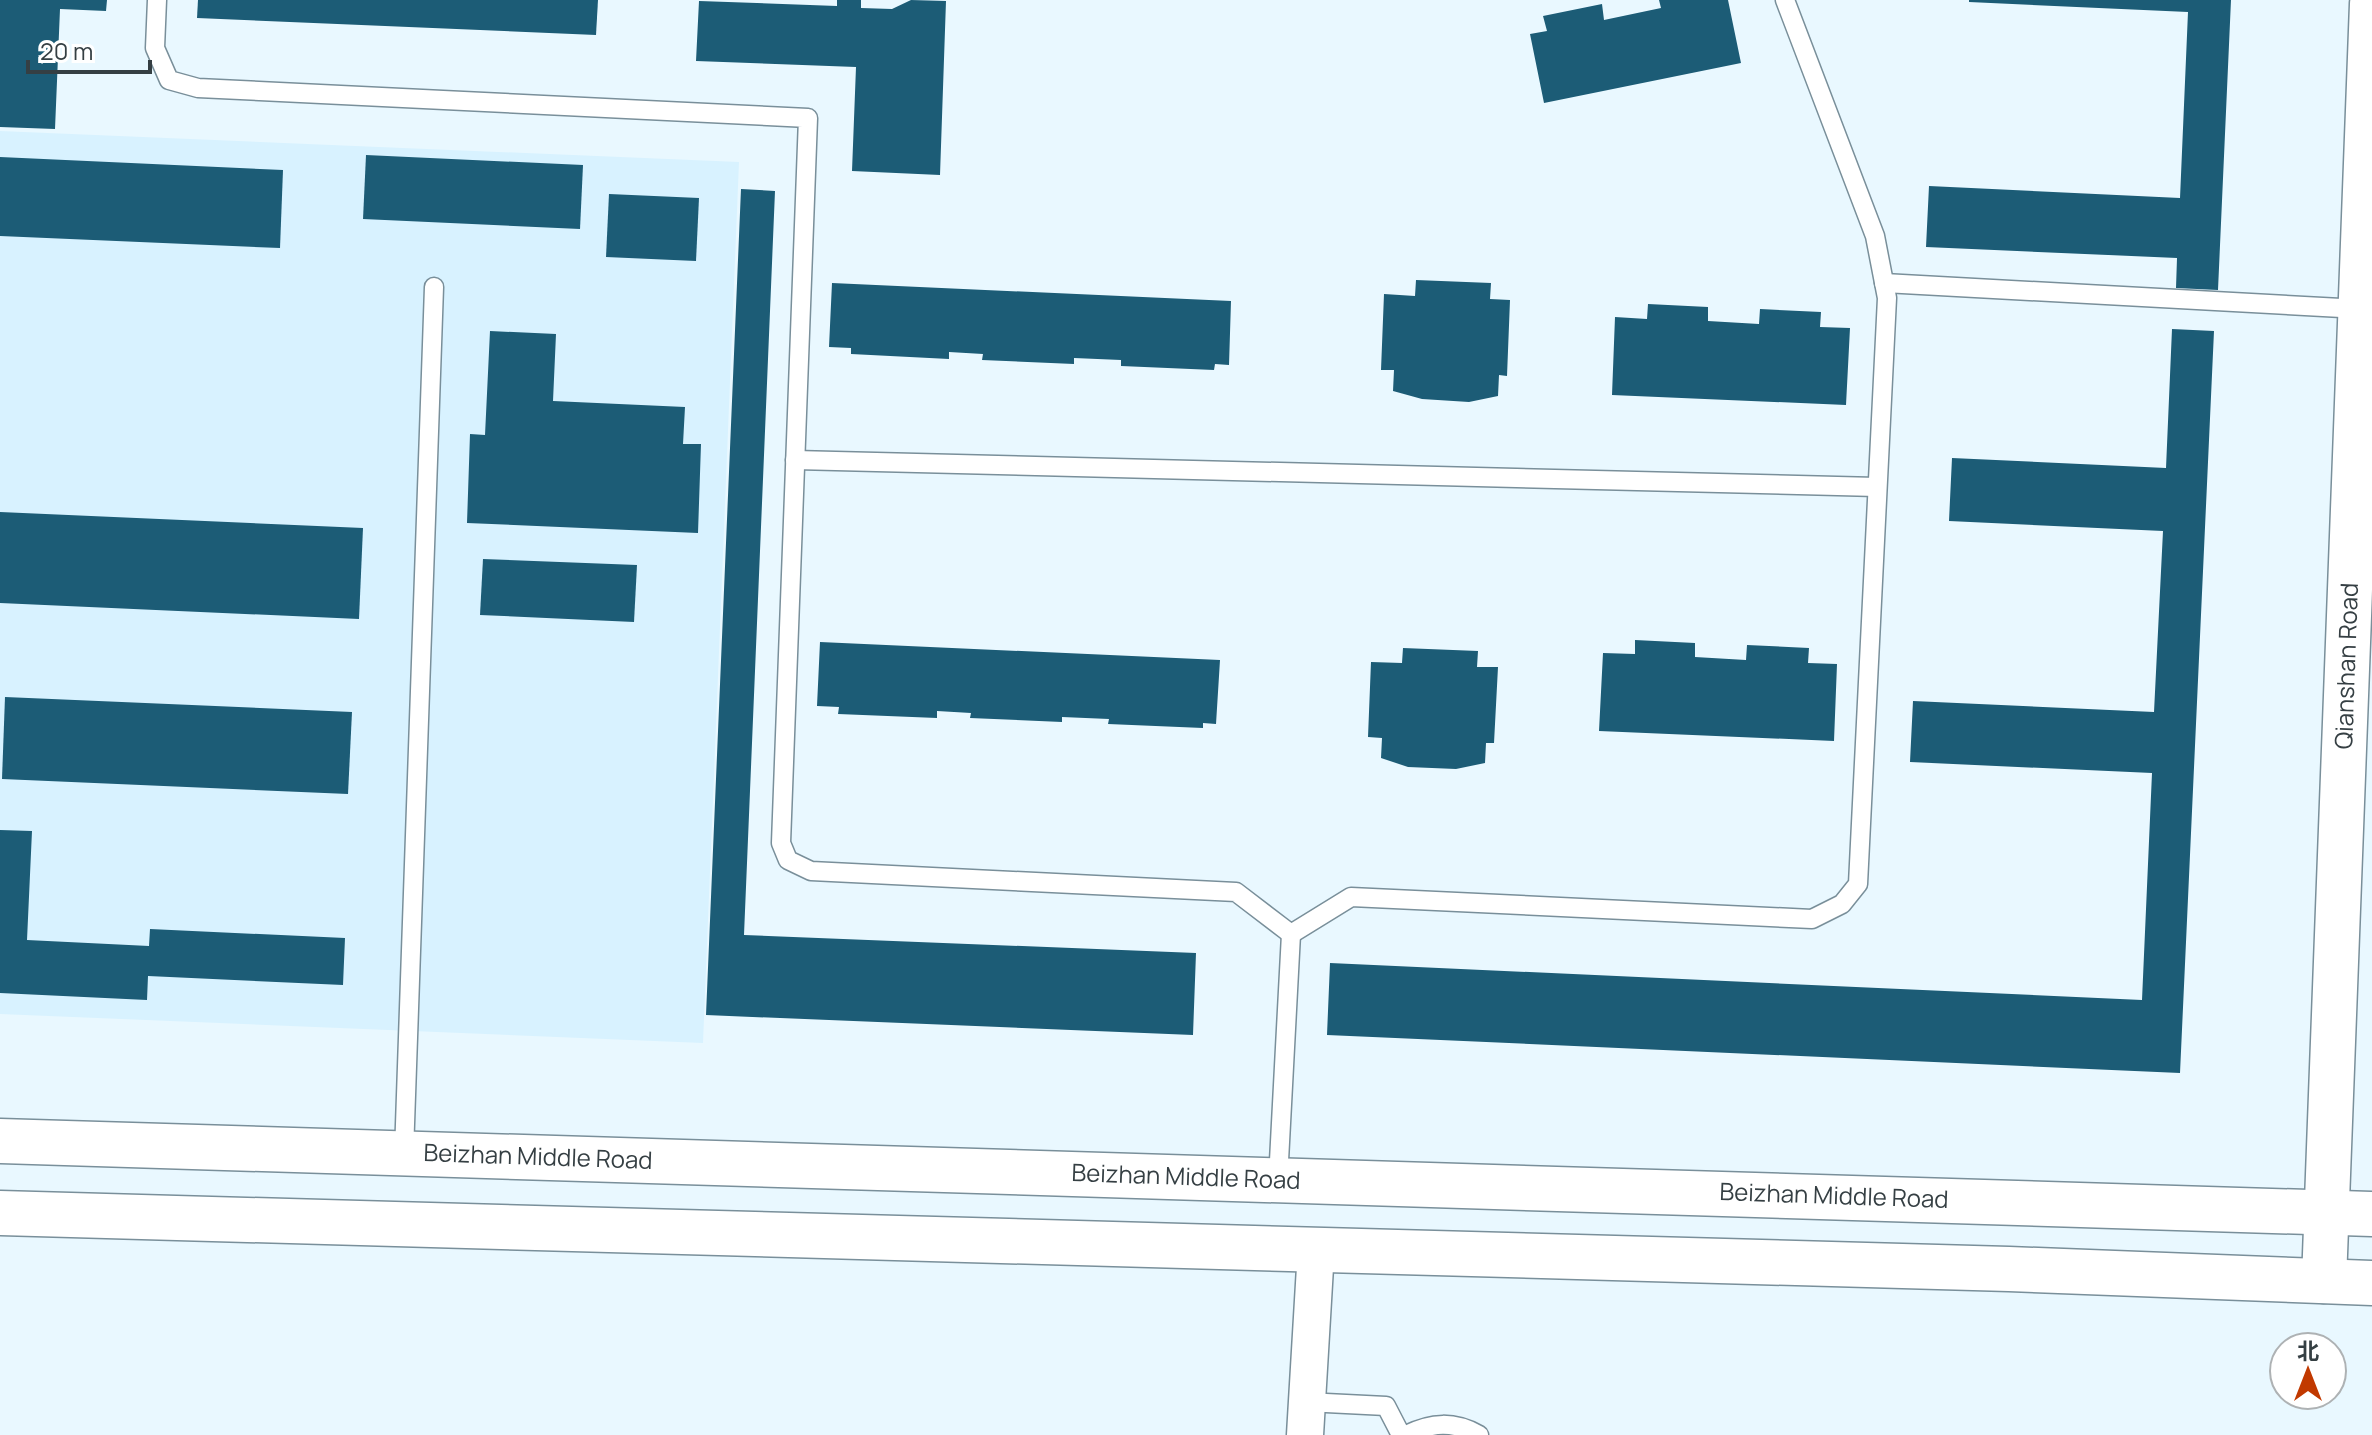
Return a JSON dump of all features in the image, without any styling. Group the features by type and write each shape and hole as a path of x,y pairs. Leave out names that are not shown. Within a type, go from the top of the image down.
{"main road":[{"name":"Qianshan Road","path":"2324,1281 2372,4"},
{"name":"Beizhan Middle Road","path":"0,1141 2372,1214"},
{"path":"0,1213 2372,1283"}],"street":[{"path":"1306,1419 1316,1250"}],"lane":[{"path":"157,0 155,48 169,80 198,88 808,118 781,843 788,860 811,871 1236,892 1291,934"},
{"path":"1291,934 1351,897 1812,919 1842,904 1858,884 1887,298 1875,236 1785,0"},
{"path":"1884,283 2360,309"},
{"path":"404,1153 434,287"},
{"path":"795,460 1877,487"},
{"path":"1278,1180 1291,934"},
{"path":"1306,1419 1386,1406 1404,1435 1422,1427 1444,1424 1466,1428 1479,1435"}],"shaded area":[{"path":"0,131 739,162 703,1043 0,1014"}],"building":[{"path":"0,0 107,0 106,11 60,9 55,129 0,127"},
{"path":"198,0 598,0 596,35 197,18"},
{"path":"837,0 861,0 861,8 892,9 911,0 946,1 940,175 852,171 856,67 696,61 699,1 837,6"},
{"path":"1659,0 1728,0 1741,63 1544,103 1530,34 1547,31 1543,16 1602,4 1604,20 1661,8"},
{"path":"1969,0 2231,0 2218,290 2176,288 2177,258 1926,247 1929,186 2180,198 2188,12"},
{"path":"366,155 583,165 580,229 363,219"},
{"path":"0,157 283,170 280,248 0,236"},
{"path":"741,189 775,191 744,935 1196,953 1193,1035 706,1015"},
{"path":"609,194 699,198 696,261 606,257"},
{"path":"1416,280 1491,283 1490,299 1510,300 1507,376 1499,375 1498,396 1469,402 1422,399 1393,391 1394,370 1381,370 1384,294 1415,296"},
{"path":"832,283 1231,301 1229,365 1215,364 1214,370 1121,366 1121,360 1074,358 1074,364 982,360 983,354 949,352 949,359 851,354 851,348 829,347"},
{"path":"1648,304 1708,307 1708,321 1759,324 1760,309 1821,312 1820,327 1850,328 1846,405 1612,395 1615,317 1647,319"},
{"path":"2172,329 2214,331 2180,1073 1327,1035 1330,963 2142,1000 2152,773 1910,762 1913,701 2154,712 2163,531 1949,521 1952,458 2166,468"},
{"path":"490,331 556,334 553,401 685,407 683,444 701,444 698,533 467,523 470,434 485,435"},
{"path":"0,512 363,528 359,619 0,603"},
{"path":"483,559 637,565 634,622 480,615"},
{"path":"1635,640 1695,643 1695,657 1746,660 1747,645 1809,648 1808,663 1837,664 1834,741 1599,731 1603,653 1635,654"},
{"path":"820,642 1220,660 1216,724 1203,723 1203,728 1108,724 1109,719 1062,717 1062,722 970,718 971,713 937,711 937,718 838,714 839,707 817,706"},
{"path":"1403,648 1478,651 1477,667 1498,667 1494,743 1486,743 1485,763 1456,769 1408,767 1381,758 1382,738 1368,737 1371,662 1402,663"},
{"path":"5,697 352,712 348,794 2,779"},
{"path":"0,830 32,831 27,940 149,946 150,929 345,938 343,985 148,976 147,1000 0,993"}]}
